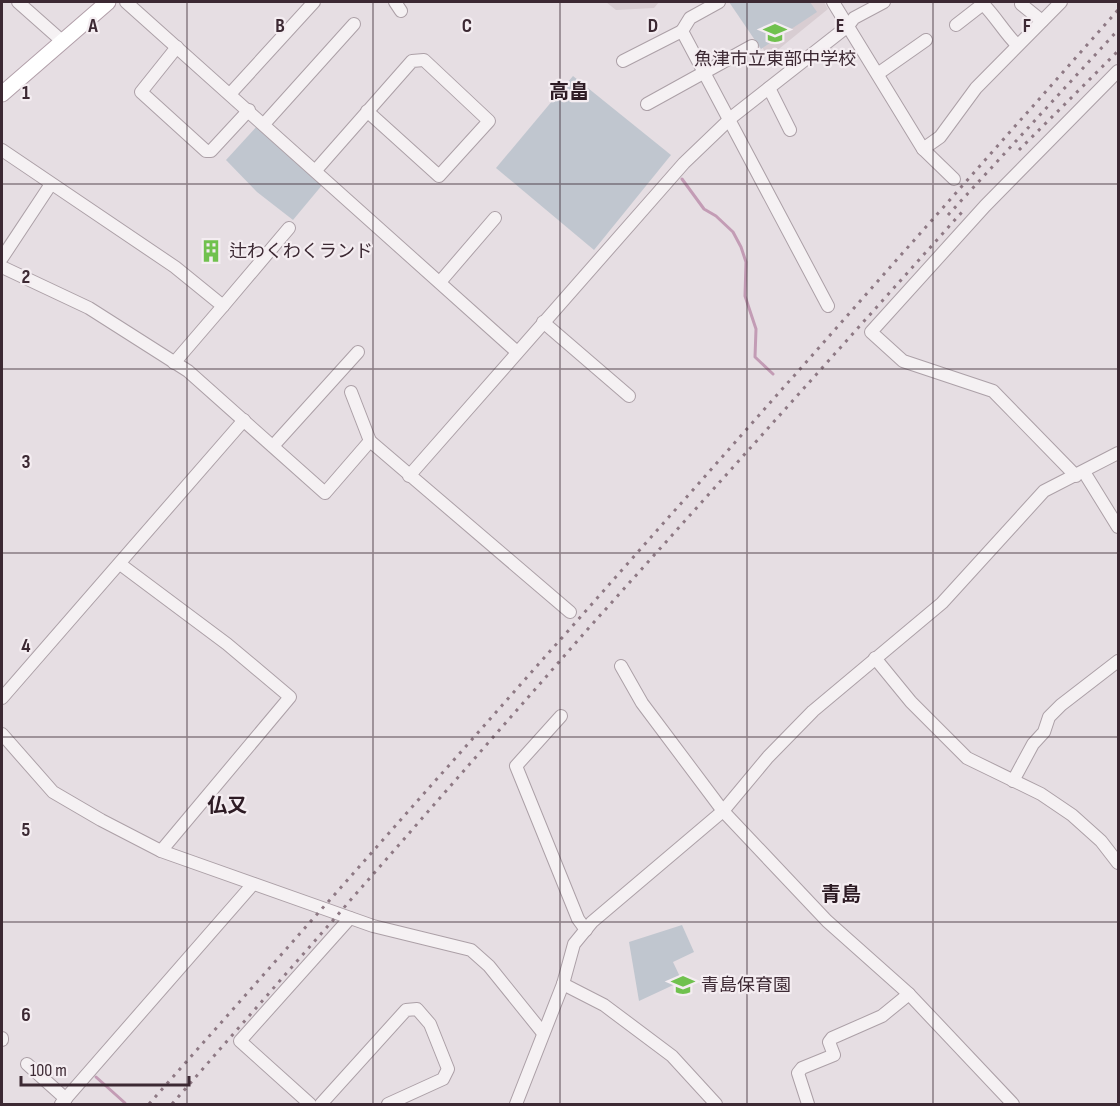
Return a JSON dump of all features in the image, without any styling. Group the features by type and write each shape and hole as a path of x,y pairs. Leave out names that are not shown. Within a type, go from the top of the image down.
{"main road":[{"path":"2,94 108,2"}],"street":[{"path":"18,2 63,41"},
{"path":"126,2 518,352"},
{"path":"230,94 314,2"},
{"path":"623,62 682,31 690,18 719,2"},
{"path":"833,2 879,73 923,149 954,179"},
{"path":"409,476 684,163 731,118 848,26 854,18 884,2"},
{"path":"923,149 940,137 976,88 1061,2"},
{"path":"956,25 983,4 995,16 998,26 1017,45"},
{"path":"1021,4 1042,21"},
{"path":"264,124 354,24"},
{"path":"682,31 731,118 828,306"},
{"path":"879,73 926,40"},
{"path":"647,105 752,46"},
{"path":"177,47 141,93 206,151 211,151 249,110"},
{"path":"316,170 367,111 412,61 424,60 489,121 439,176 367,111"},
{"path":"1119,71 985,206 871,332 903,362 993,391 1080,474 1119,527"},
{"path":"769,88 790,130"},
{"path":"2,150 175,267 223,306"},
{"path":"2,258 51,184"},
{"path":"440,282 495,218"},
{"path":"174,363 289,228"},
{"path":"2,267 89,308 188,371 325,493 370,441"},
{"path":"543,322 629,396"},
{"path":"273,446 358,352"},
{"path":"351,392 370,441 570,612"},
{"path":"2,698 244,420"},
{"path":"516,1104 563,984 574,944 586,930 667,856 723,811 768,757 813,711 942,603 1044,491 1119,453"},
{"path":"120,564 227,644 290,697 161,851"},
{"path":"874,658 911,702 967,758 1041,794 1072,815 1101,841 1119,863"},
{"path":"1013,781 1055,711 1119,661"},
{"path":"621,666 642,703 723,811 826,921 909,994 1011,1104"},
{"path":"561,716 516,766 578,919 586,930"},
{"path":"2,734 53,792 161,851 350,918 471,950 489,966 543,1033"},
{"path":"27,1064 63,1102 253,884"},
{"path":"310,1104 240,1041 350,918"},
{"path":"563,984 604,1005 672,1056 716,1104"},
{"path":"808,1104 798,1073 802,1068 834,1055 829,1042 832,1038 882,1016 909,994"},
{"path":"321,1104 406,1010 417,1009 430,1024 448,1069 443,1079 388,1104"}],"shaded area":[{"path":"606,2 659,2 654,8 616,10"},
{"name":"魚津市立東部中学校","path":"729,2 810,2 817,12 761,49"},
{"name":"魚津市立東部中学校","path":"730,2 824,2 828,9 769,57"},
{"path":"573,76 671,155 594,250 496,168"},
{"path":"258,125 323,184 293,220 257,192 226,160"},
{"path":"682,925 694,952 673,962 682,981 639,1001 629,942"}],"waterway":[{"path":"682,179 704,209 716,216 733,232 741,247 746,262 745,296 756,329 755,357 773,374"},
{"path":"96,1077 125,1103"}],"railway":[{"path":"149,1104 1118,10"},
{"path":"948,215 1118,30"},
{"path":"1019,150 1118,51"},
{"path":"172,1104 587,630 962,212"}],"place":[{"name":"魚津市立東部中学校","path":"775,33"},
{"name":"辻わくわくランド","path":"211,251"},
{"name":"青島保育園","path":"683,985"}],"district":[{"name":"高畠","path":"569,91"},
{"name":"仏又","path":"227,805"},
{"name":"青島","path":"841,894"}]}
